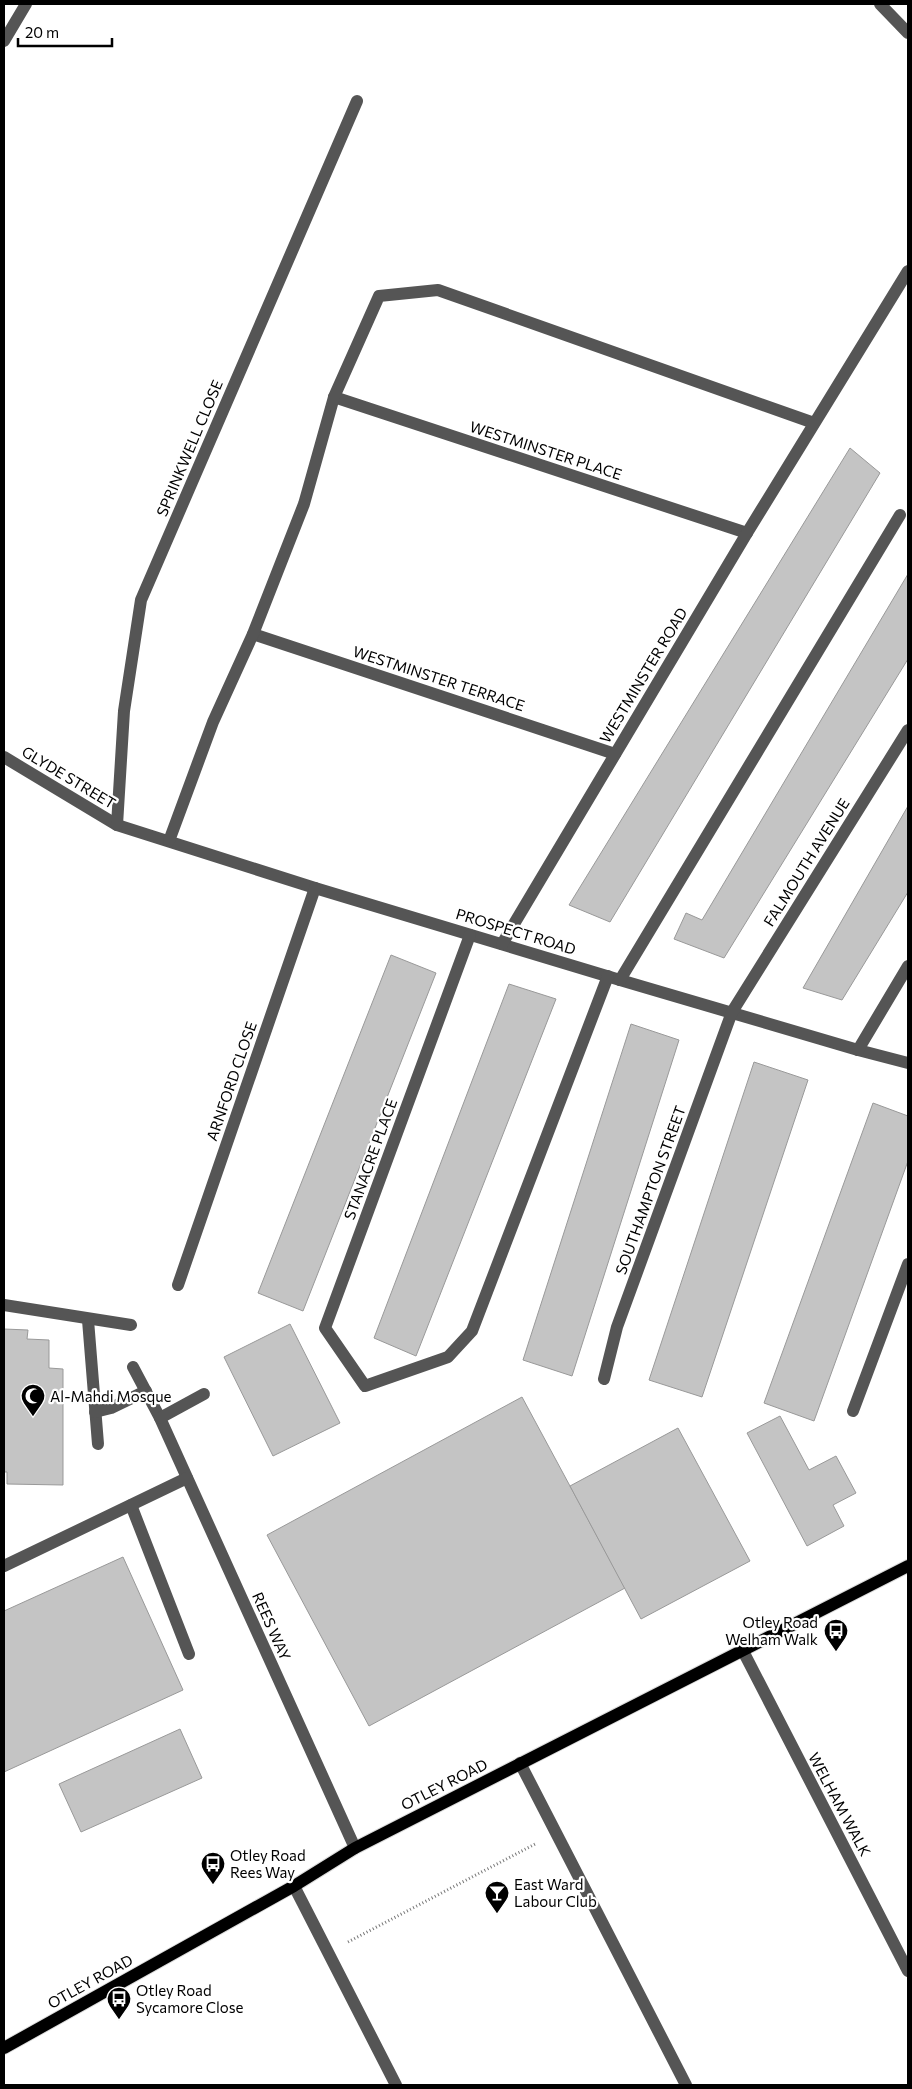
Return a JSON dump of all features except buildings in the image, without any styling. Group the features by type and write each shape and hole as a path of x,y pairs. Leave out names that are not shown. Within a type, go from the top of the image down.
{"main road":[{"name":"OTLEY ROAD","path":"4,2048 294,1886 355,1848 908,1566"}],"street":[{"path":"4,41 26,4"},
{"path":"880,4 908,33"},
{"name":"SPRINKWELL CLOSE","path":"117,825 124,711 141,600 357,101"},
{"name":"WESTMINSTER ROAD","path":"502,944 747,533 908,271"},
{"path":"169,841 213,722 253,634 304,504 334,398 379,296 438,290 814,423"},
{"name":"WESTMINSTER PLACE","path":"334,398 747,533"},
{"path":"614,978 900,514"},
{"name":"WESTMINSTER TERRACE","path":"253,634 615,754"},
{"name":"FALMOUTH AVENUE","path":"732,1012 908,730"},
{"name":"GLYDE STREET","path":"4,757 117,825"},
{"name":"PROSPECT ROAD","path":"117,825 470,935 858,1050 908,1063"},
{"name":"ARNFORD CLOSE","path":"178,1285 315,888"},
{"name":"STANACRE PLACE","path":"470,935 325,1328 365,1386 448,1356 472,1332 614,978"},
{"path":"858,1050 908,966"},
{"name":"SOUTHAMPTON STREET","path":"604,1379 617,1327 732,1012"},
{"path":"853,1411 908,1264"},
{"path":"4,1305 88,1320 131,1325"},
{"path":"88,1320 98,1444"},
{"name":"REES WAY","path":"133,1368 160,1418 355,1848"},
{"path":"95,1412 111,1408 146,1391"},
{"path":"160,1418 204,1394"},
{"path":"4,1566 187,1478"},
{"path":"131,1505 189,1654"},
{"name":"WELHAM WALK","path":"743,1651 908,1971"},
{"path":"520,1763 686,2085"},
{"path":"294,1886 396,2085"}],"path":[{"path":"329,1952 556,1833"}],"place":[{"name":"Al‐Mahdi Mosque","path":"33,1417"},
{"name":"Otley Road Welham Walk","path":"836,1652"},
{"name":"Otley Road Rees Way","path":"213,1885"},
{"name":"East Ward Labour Club","path":"497,1914"},
{"name":"Otley Road Sycamore Close","path":"119,2020"}]}
